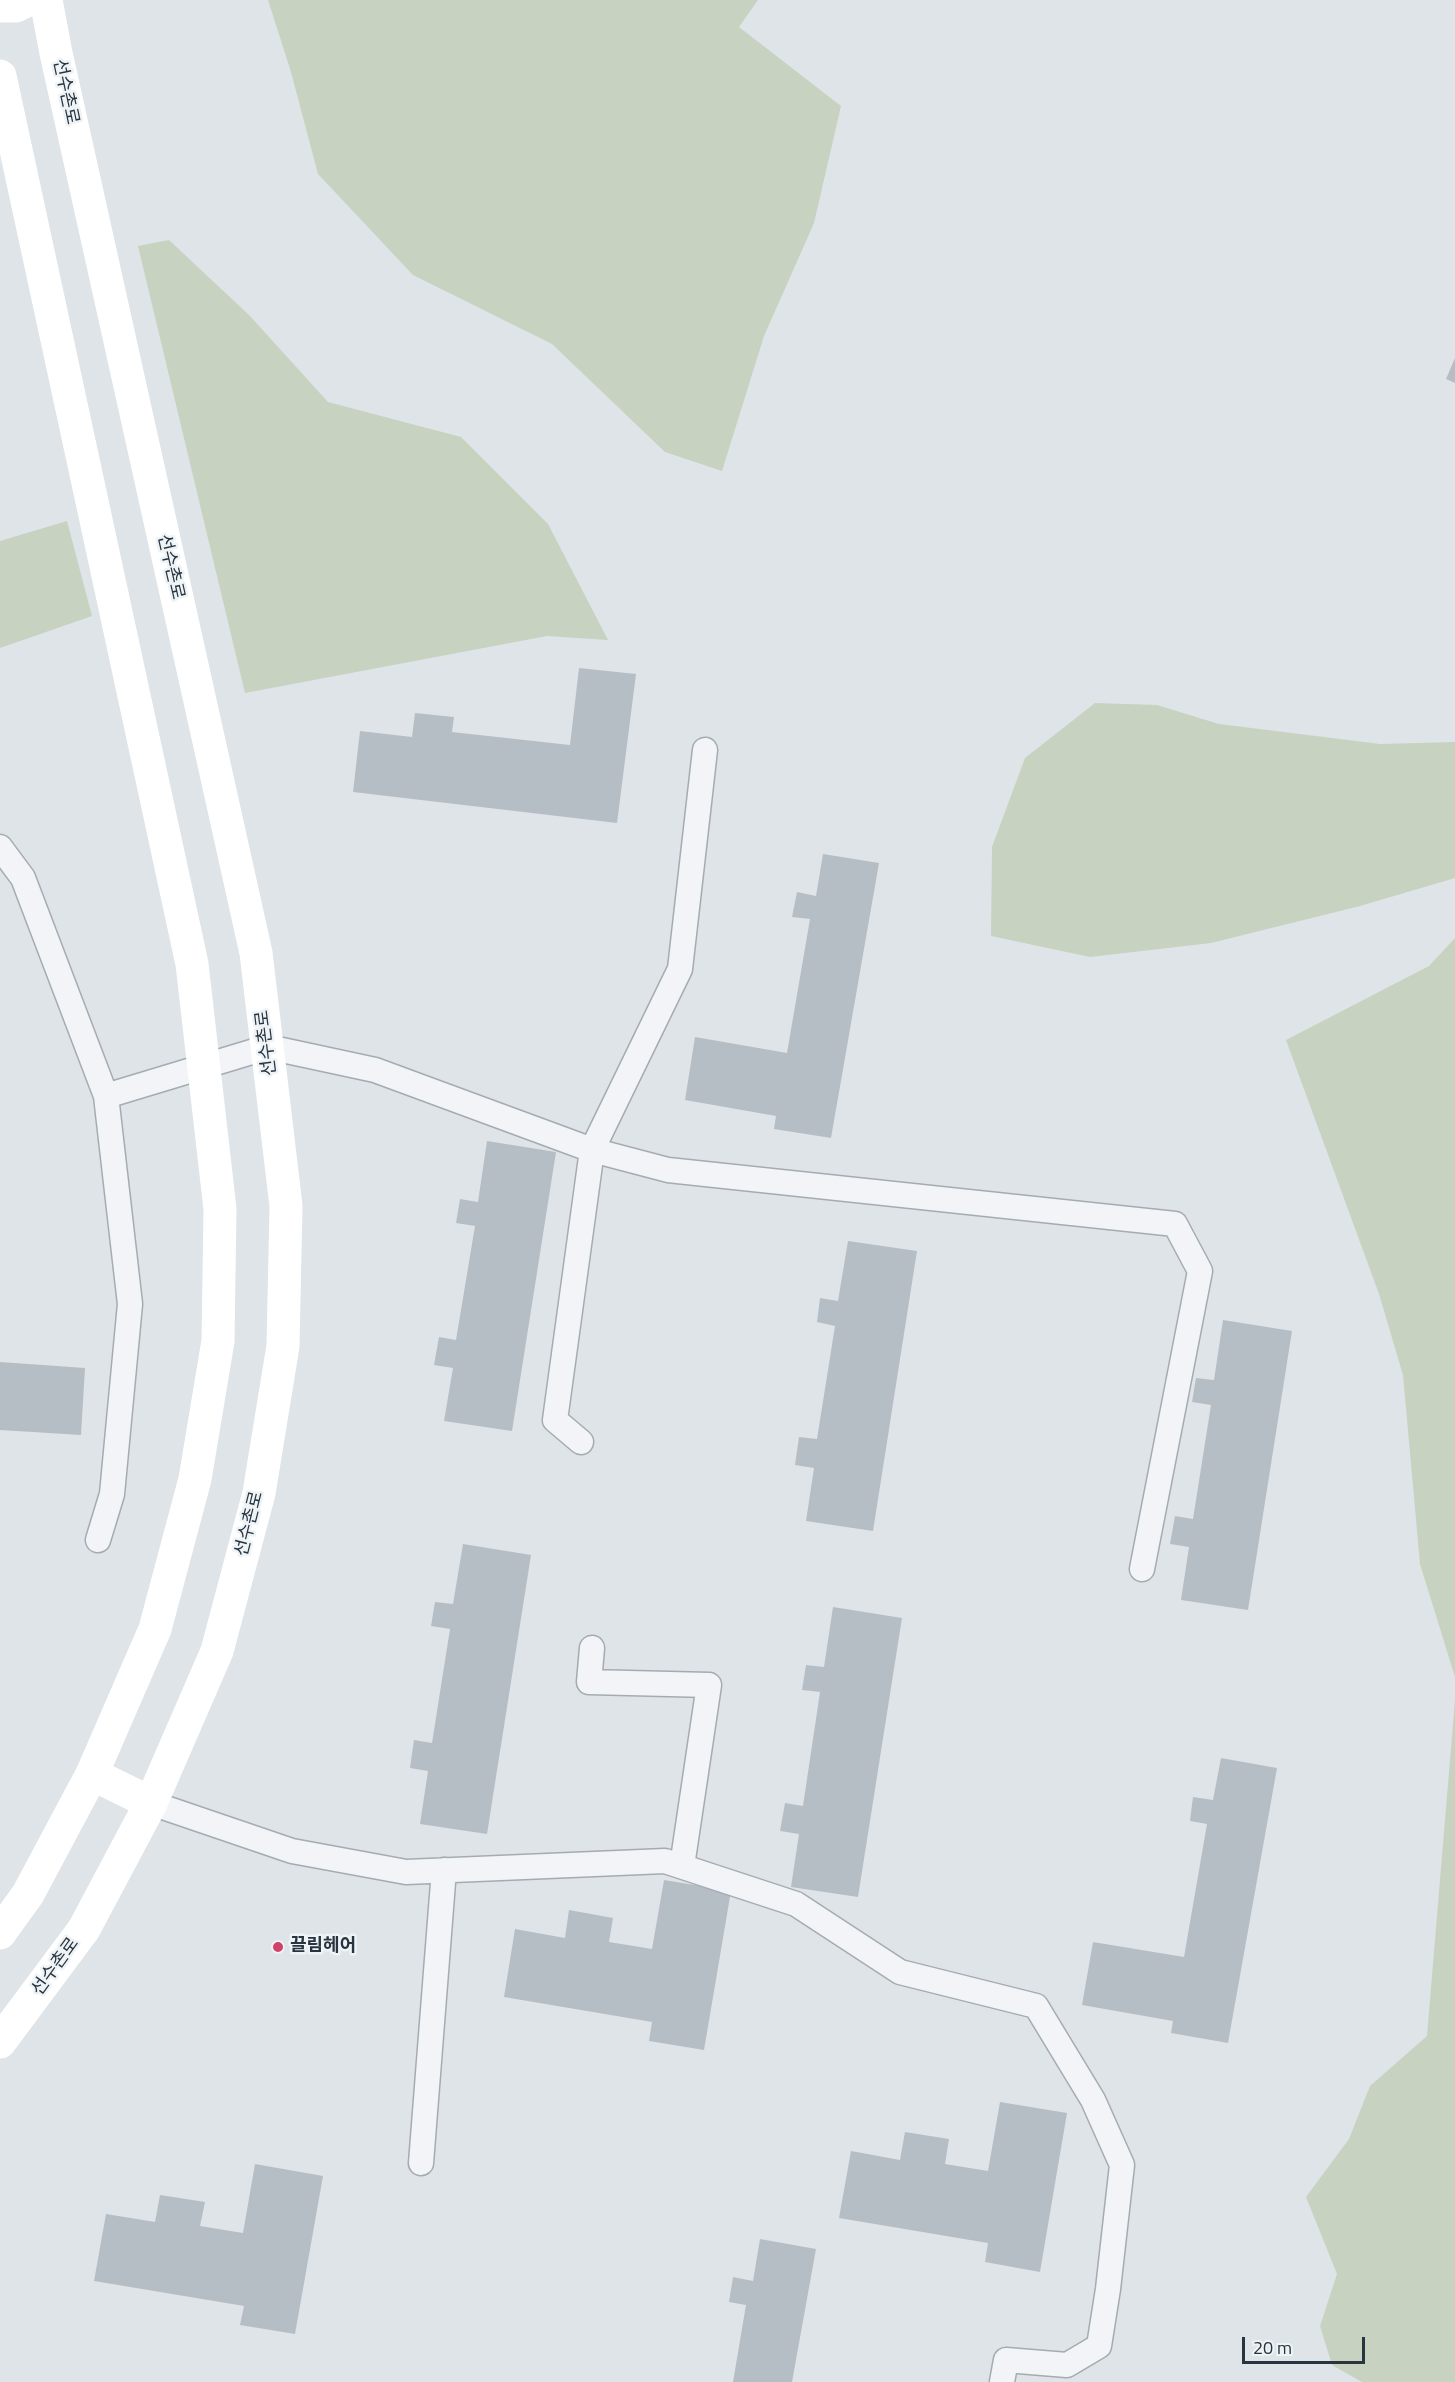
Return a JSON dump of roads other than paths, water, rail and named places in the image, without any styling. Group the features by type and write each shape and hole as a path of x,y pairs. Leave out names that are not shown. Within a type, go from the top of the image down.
{"street":[{"path":"0,6 16,6 28,0"},
{"name":"선수촌로","path":"0,2042 84,1929 151,1803 217,1651 259,1493 283,1346 286,1206 256,953 46,0"},
{"path":"0,76 192,964 220,1209 216,1352 195,1479 155,1629 92,1774 28,1894 0,1933"},
{"path":"92,1774 151,1803"}],"lane":[{"path":"581,1442 555,1420 592,1150 680,969 705,750"},
{"path":"0,847 23,878 106,1096 130,1304 112,1494 98,1540"},
{"path":"106,1096 268,1047 375,1070 592,1150 668,1170 1175,1224 1200,1271 1142,1569"},
{"path":"592,1648 589,1682 710,1685 682,1866"},
{"path":"151,1803 292,1851 406,1872 664,1861 796,1904 900,1972 1036,2006 1093,2100 1122,2165 1099,2346 1067,2365 1006,2360 1002,2382"},
{"path":"421,2163 444,1870"}],"place":[{"name":"끌림헤어","path":"278,1947"}]}
